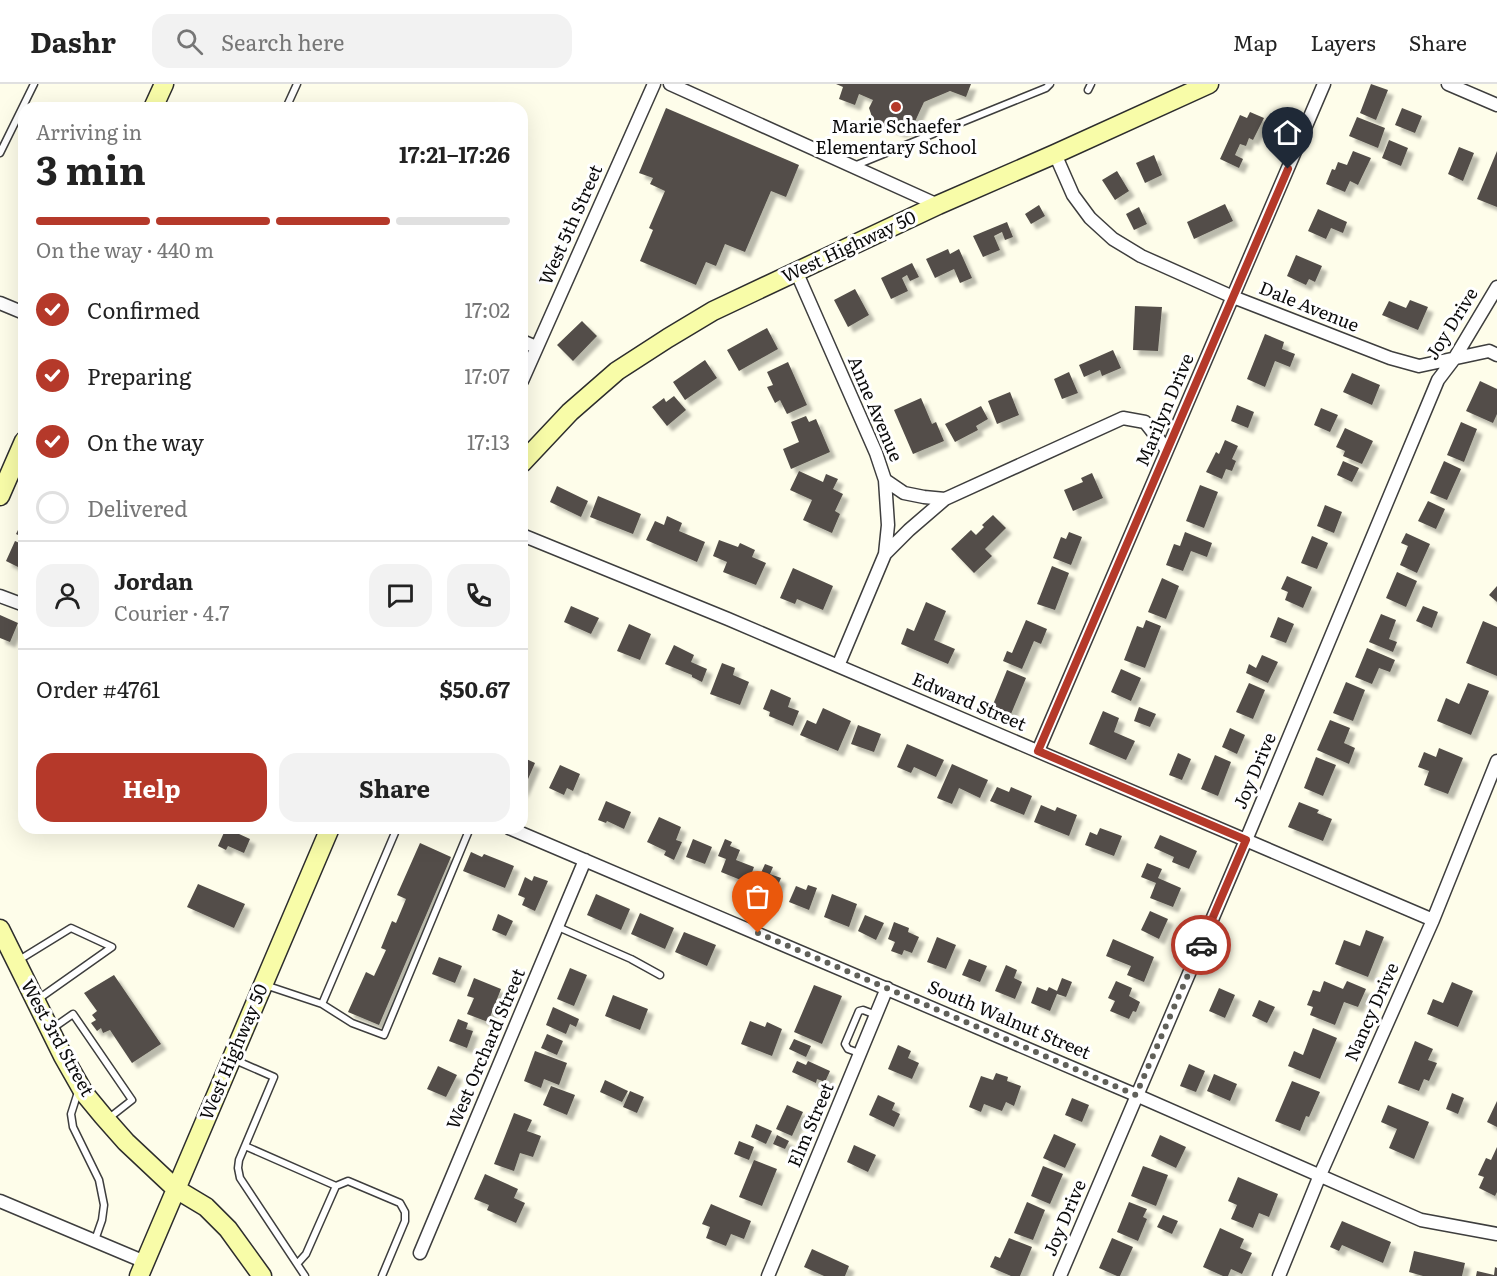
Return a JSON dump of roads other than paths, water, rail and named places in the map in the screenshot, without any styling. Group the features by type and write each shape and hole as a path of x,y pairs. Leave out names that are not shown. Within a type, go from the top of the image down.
{"main road":[{"path":"156,102 164,84"},
{"name":"West Highway 50","path":"528,457 570,412 617,371 713,311 938,205 1209,84"},
{"path":"0,496 18,455"},
{"name":"West Highway 50","path":"142,1269 327,834"},
{"name":"West 3rd Street","path":"0,929 80,1086 126,1142 176,1189 206,1207 228,1229 262,1276"}],"street":[{"name":"West 5th Street","path":"528,366 654,84"},
{"path":"670,84 938,205"},
{"name":"Marilyn Drive","path":"1038,751 1324,84"},
{"path":"1448,84 1497,105"},
{"name":"Dale Avenue","path":"1055,154 1073,195 1090,218 1113,239 1141,256 1233,297 1390,358 1419,366 1489,351 1497,354"},
{"name":"Anne Avenue","path":"796,272 876,453 885,480 888,525 885,554 838,666"},
{"name":"Joy Drive","path":"1060,1276 1246,840 1438,380 1454,359 1497,287"},
{"path":"0,303 18,310"},
{"path":"528,344 536,347"},
{"path":"885,554 945,499 1124,418 1144,422 1167,450"},
{"path":"885,480 904,493 945,499"},
{"name":"Edward Street","path":"528,537 717,614 1433,920"},
{"path":"0,596 18,603"},
{"name":"Nancy Drive","path":"1279,1276 1320,1175 1433,920 1497,761"},
{"name":"South Walnut Street","path":"523,834 1136,1095 1421,1220 1497,1234"},
{"name":"West Orchard Street","path":"420,1253 585,860"},
{"name":"Elm Street","path":"768,1276 887,988"},
{"path":"0,1201 94,1241 142,1269"}],"lane":[{"path":"25,102 34,84"},
{"path":"289,102 297,84"},
{"path":"853,167 1046,88 1050,84"},
{"path":"0,153 18,116"},
{"path":"322,1004 394,834"},
{"path":"263,984 322,1004 352,1023 384,1035 468,834"},
{"path":"557,926 631,959 660,975"},
{"path":"16,962 71,928 112,947 35,1001"},
{"path":"860,1053 848,1049 845,1044 859,1011 864,1010 876,1015"},
{"path":"50,1031 73,1014 132,1100 106,1120"},
{"path":"232,1058 274,1077 239,1160 238,1168 240,1178 305,1276"},
{"path":"80,1086 71,1114 73,1127 99,1180 104,1204 102,1220 94,1241"},
{"path":"245,1146 336,1186"},
{"path":"297,1264 306,1254 336,1186 348,1180 400,1203 405,1212 405,1221 382,1276"}],"place":[{"name":"Marie Schaefer Elementary School","path":"896,107"}]}
